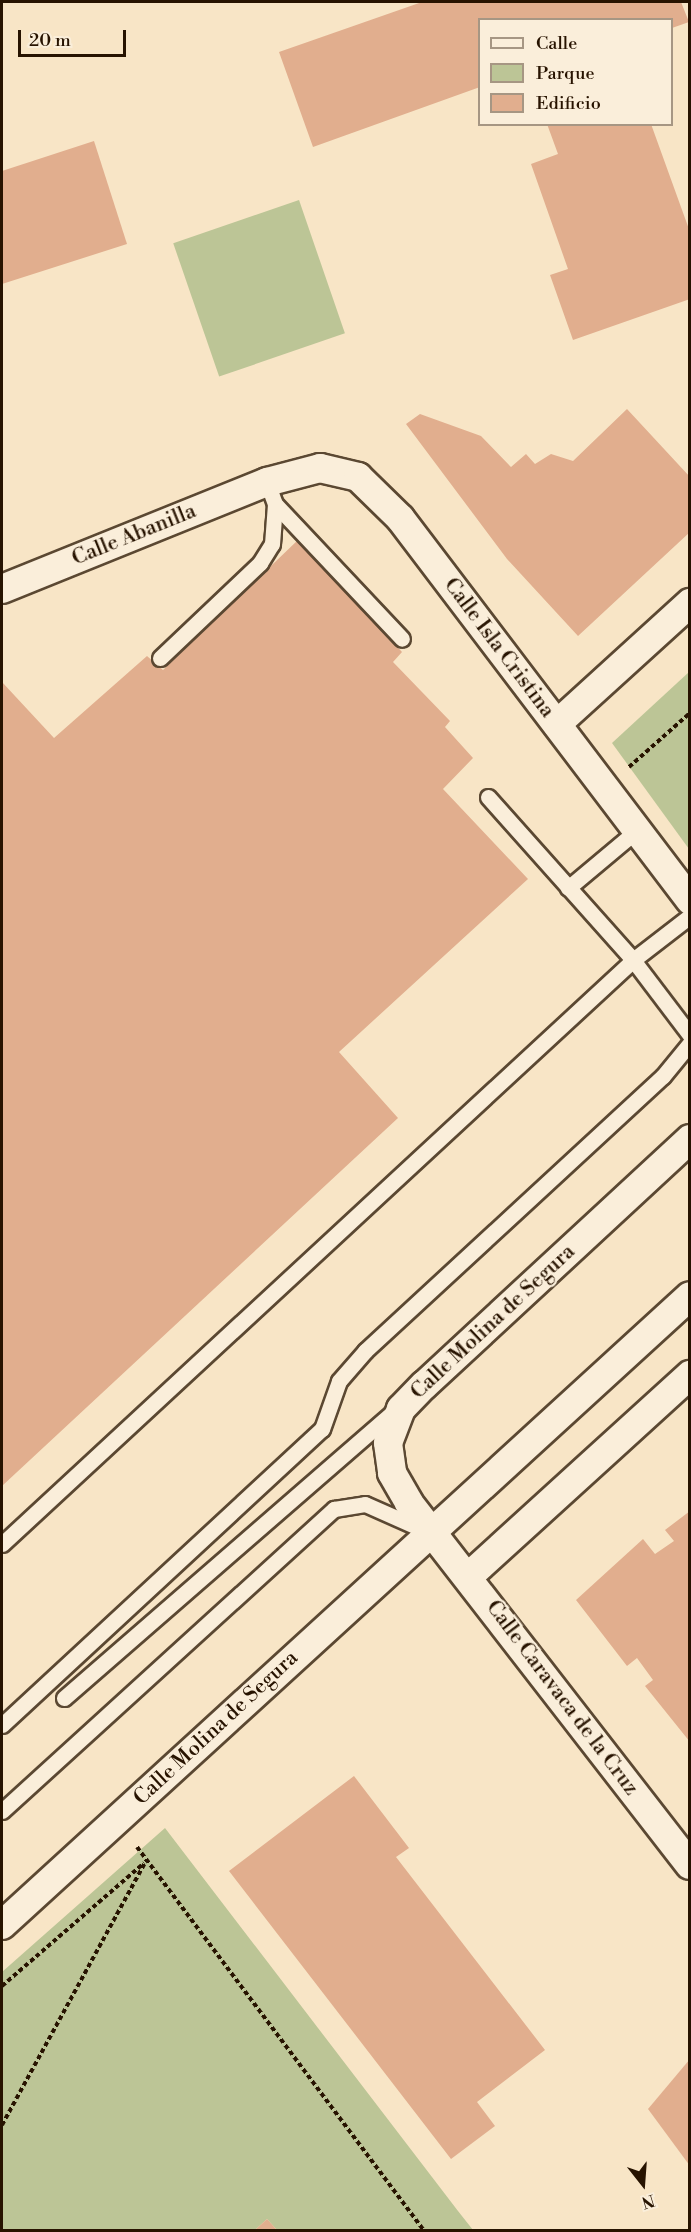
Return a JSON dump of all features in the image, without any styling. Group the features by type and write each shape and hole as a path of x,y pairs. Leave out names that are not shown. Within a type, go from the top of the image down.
{"street":[{"name":"Calle Isla Cristina","path":"271,493 320,468 341,470 375,489 690,900"},
{"name":"Calle Abanilla","path":"2,589 271,493"},
{"path":"557,724 690,603"},
{"name":"Calle Molina de Segura","path":"433,1534 399,1488 388,1458 392,1427 423,1385 690,1140"},
{"name":"Calle Molina de Segura","path":"2,1925 433,1534 690,1296"},
{"path":"469,1576 690,1375"},
{"name":"Calle Caravaca de la Cruz","path":"433,1534 469,1576 690,1865"}],"lane":[{"path":"271,493 402,639"},
{"path":"160,658 260,563 272,544 271,493"},
{"path":"488,797 633,960 690,1035"},
{"path":"568,888 637,830"},
{"path":"2,1544 633,960 690,916"},
{"path":"2,1725 322,1429 339,1381 365,1352 663,1076 690,1043"},
{"path":"64,1698 423,1385"},
{"path":"2,1811 334,1509 365,1504 433,1534"}],"path":[{"path":"605,788 690,713"},
{"path":"2,1986 146,1861"},
{"path":"2,2125 146,1861"},
{"path":"146,1861 424,2230"}],"green space":[{"path":"299,200 345,333 219,377 173,243"},
{"path":"689,672 689,849 612,743"},
{"path":"165,1828 473,2230 277,2230 267,2219 255,2230 2,2230 2,1972"}],"building":[{"path":"422,2 681,2 689,22 673,28 673,18 478,18 478,88 313,147 279,52"},
{"path":"548,126 652,126 690,232 690,299 573,340 550,275 568,269 531,164 558,154"},
{"path":"94,141 127,244 2,284 2,171"},
{"path":"627,409 690,477 690,532 578,636 507,559 406,424 420,414 481,436 511,467 526,454 535,464 551,454 573,461"},
{"path":"299,539 402,652 393,662 450,721 445,727 473,758 443,789 528,879 339,1052 398,1118 2,1486 2,682 54,738 147,656 163,670"},
{"path":"690,1511 690,1742 645,1686 653,1680 637,1658 627,1666 576,1600 643,1539 655,1554 674,1541 665,1530"},
{"path":"354,1776 409,1848 396,1857 545,2050 477,2102 495,2126 451,2159 229,1871"},
{"path":"690,2059 690,2166 648,2109"},
{"path":"267,2219 277,2230 255,2230"}]}
